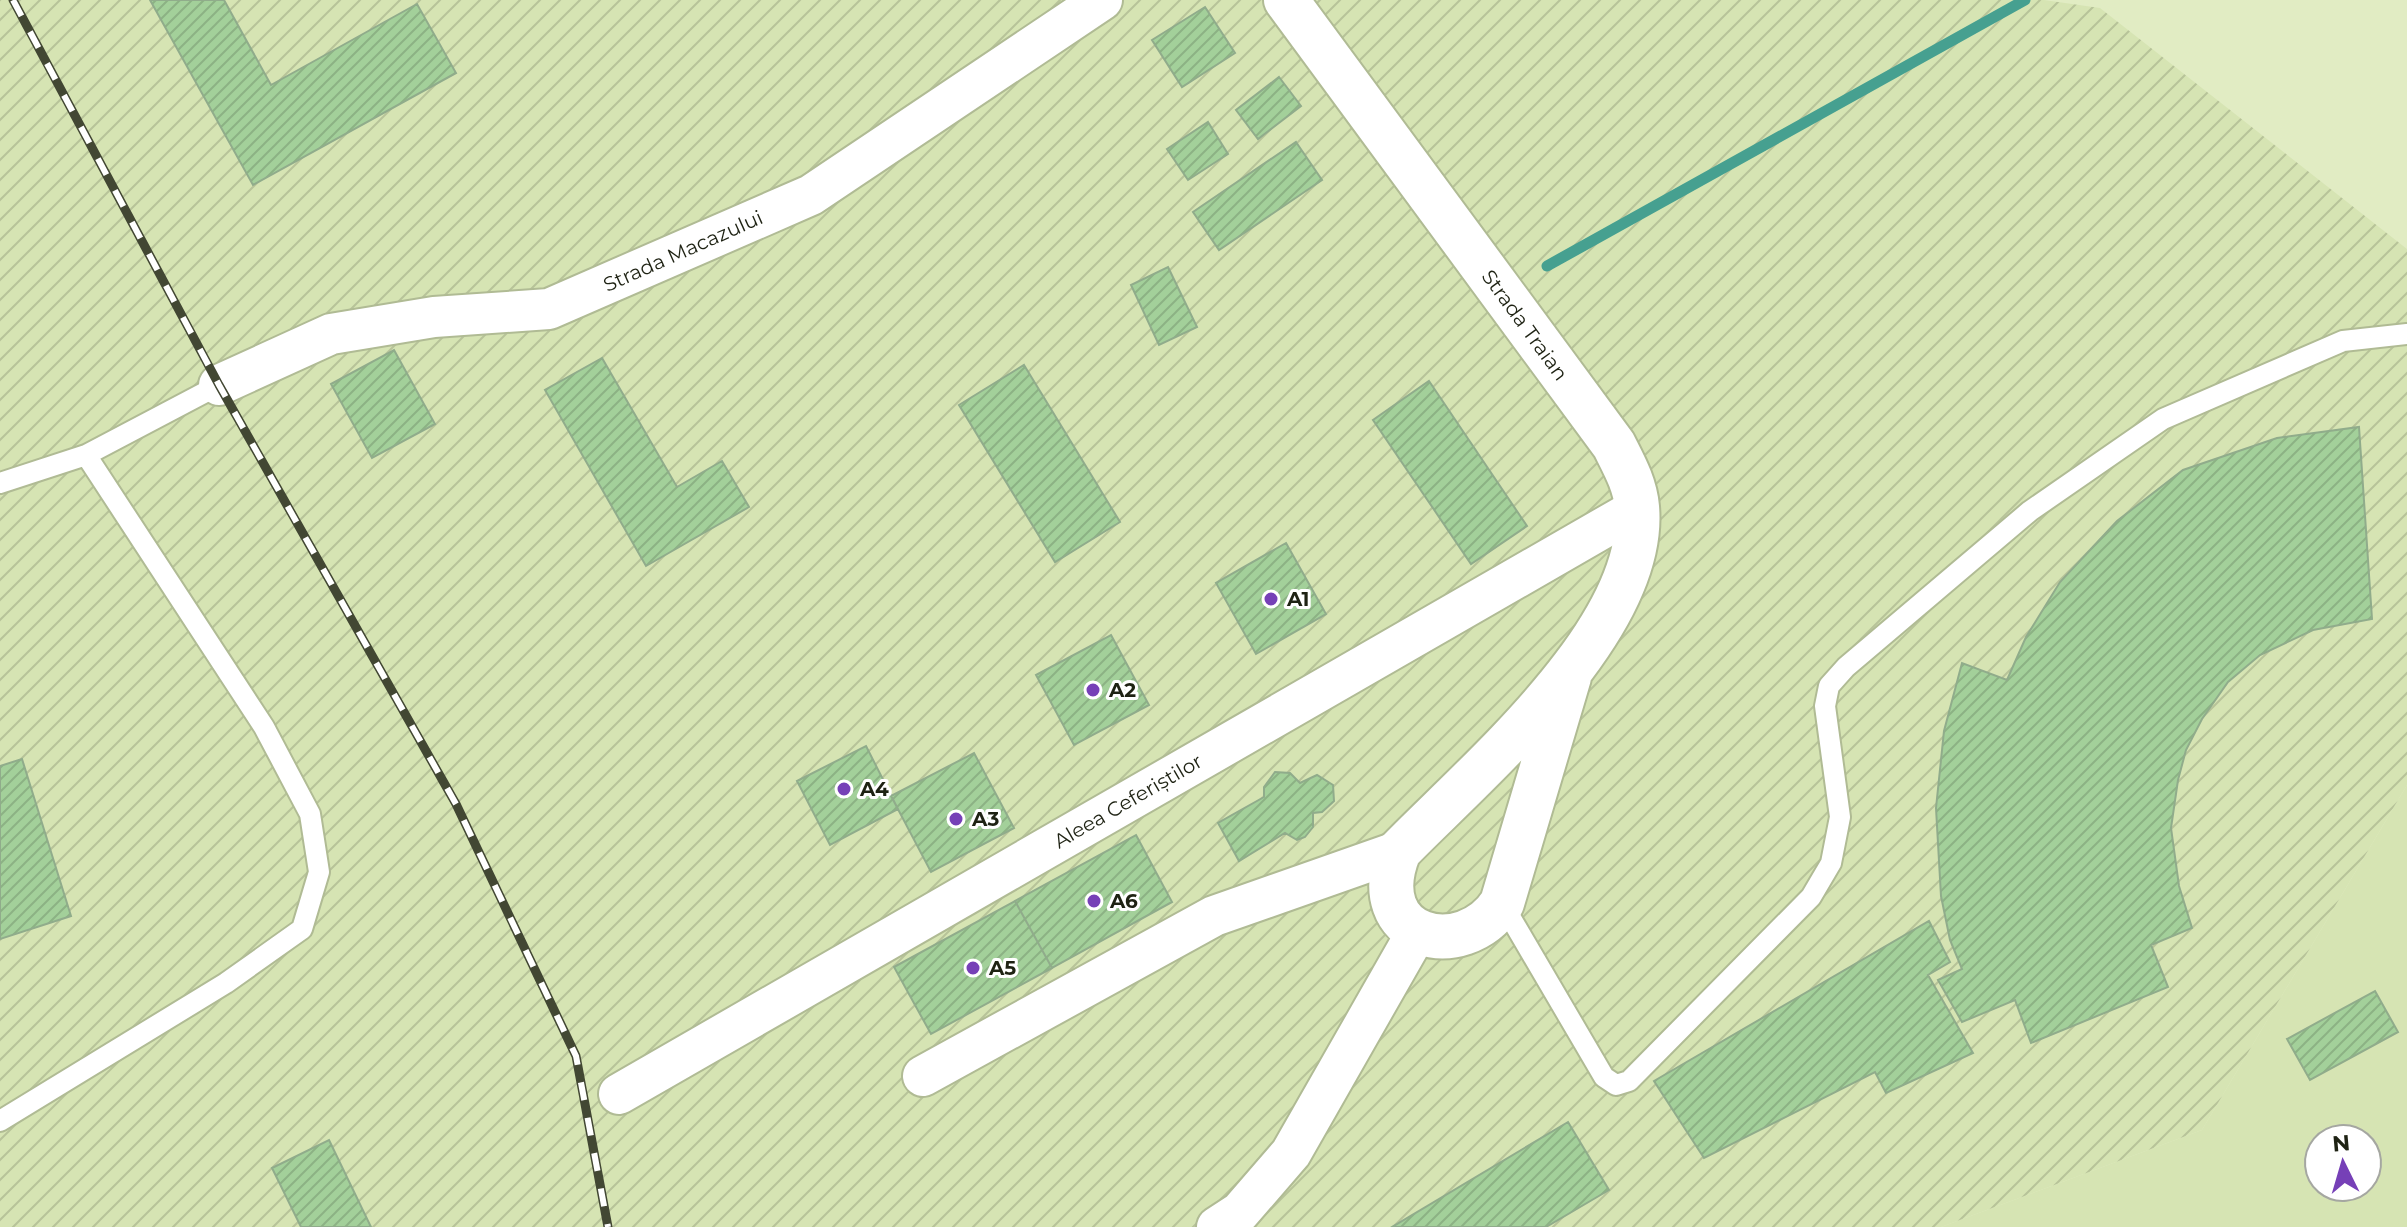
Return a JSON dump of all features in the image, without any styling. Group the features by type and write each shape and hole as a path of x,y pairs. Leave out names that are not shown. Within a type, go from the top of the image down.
{"street":[{"name":"Strada Macazului","path":"219,385 331,334 434,317 549,309 811,195 1102,0"},
{"name":"Strada Traian","path":"1286,0 1614,445 1635,490 1638,508 1635,550 1625,578 1569,677 1502,903"},
{"name":"Aleea Ceferiștilor","path":"619,1094 1638,508"},
{"name":"Strada Traian","path":"1399,851 1569,677"},
{"path":"1399,851 1390,875 1390,898 1400,919 1417,932 1441,936 1464,931 1484,922 1502,903"},
{"path":"923,1076 1214,916 1399,851"},
{"path":"1217,1227 1240,1212 1291,1153 1417,932"}],"lane":[{"path":"1502,903 1604,1077 1616,1085 1629,1081 1811,897 1831,863 1840,817 1825,706 1829,686 1846,667 2030,511 2163,419 2343,341 2407,334"},
{"path":"0,483 86,455 219,385"},
{"path":"0,1121 226,983 302,929 319,872 310,814 264,727 86,455"}],"shaded area":[{"path":"0,0 2044,0 2100,8 2407,249 2407,785 2202,1130 1941,1227 0,1227"},
{"path":"2407,785 2407,1227 1941,1227 2202,1130"}],"building":[{"path":"150,0 224,0 271,85 417,4 456,73 253,185"},
{"path":"1205,7 1235,53 1182,87 1152,40"},
{"path":"1279,77 1301,106 1258,139 1236,110"},
{"path":"1208,122 1228,154 1188,180 1167,149"},
{"path":"1296,142 1322,180 1219,250 1193,212"},
{"path":"1168,267 1197,327 1159,345 1131,285"},
{"path":"394,350 435,424 372,458 331,384"},
{"path":"602,358 677,487 722,461 749,507 646,566 545,390"},
{"path":"1024,365 1120,522 1055,562 959,405"},
{"path":"1429,381 1527,526 1471,564 1373,420"},
{"path":"2359,427 2372,619 2313,630 2260,655 2228,682 2202,719 2186,750 2171,828 2179,886 2192,928 2151,945 2168,987 2031,1043 2015,1000 1962,1022 1938,980 1962,969 1950,940 1941,896 1936,808 1944,731 1962,663 2007,680 2026,637 2060,582 2117,521 2183,470 2277,438"},
{"name":"A1","path":"1286,543 1326,614 1256,654 1216,583"},
{"name":"A2","path":"1111,635 1149,705 1074,745 1036,675"},
{"name":"A4","path":"866,746 898,809 830,845 797,781"},
{"name":"A3","path":"974,753 1014,828 931,872 891,796"},
{"path":"22,759 71,916 0,939 0,766"},
{"path":"1275,772 1290,773 1300,783 1317,775 1333,785 1334,801 1322,812 1313,813 1313,827 1305,837 1297,840 1285,833 1239,861 1218,823 1264,797 1264,787"},
{"name":"A6","path":"1136,835 1172,902 1052,968 1015,901"},
{"name":"A5","path":"1015,901 1052,968 931,1034 894,967"},
{"path":"1929,921 1950,962 1928,975 1973,1053 1886,1093 1875,1072 1704,1158 1654,1081"},
{"path":"2375,991 2398,1032 2310,1080 2287,1039"},
{"path":"1568,1122 1609,1190 1546,1227 1392,1227"},
{"path":"329,1140 371,1227 301,1227 272,1168"}],"waterway":[{"path":"1547,266 2025,0"}],"railway":[{"path":"13,0 219,385 456,804 576,1056 608,1227"}],"place":[{"name":"A1","path":"1271,599"},
{"name":"A2","path":"1093,690"},
{"name":"A4","path":"844,789"},
{"name":"A3","path":"956,819"},
{"name":"A6","path":"1094,901"},
{"name":"A5","path":"973,968"}]}
